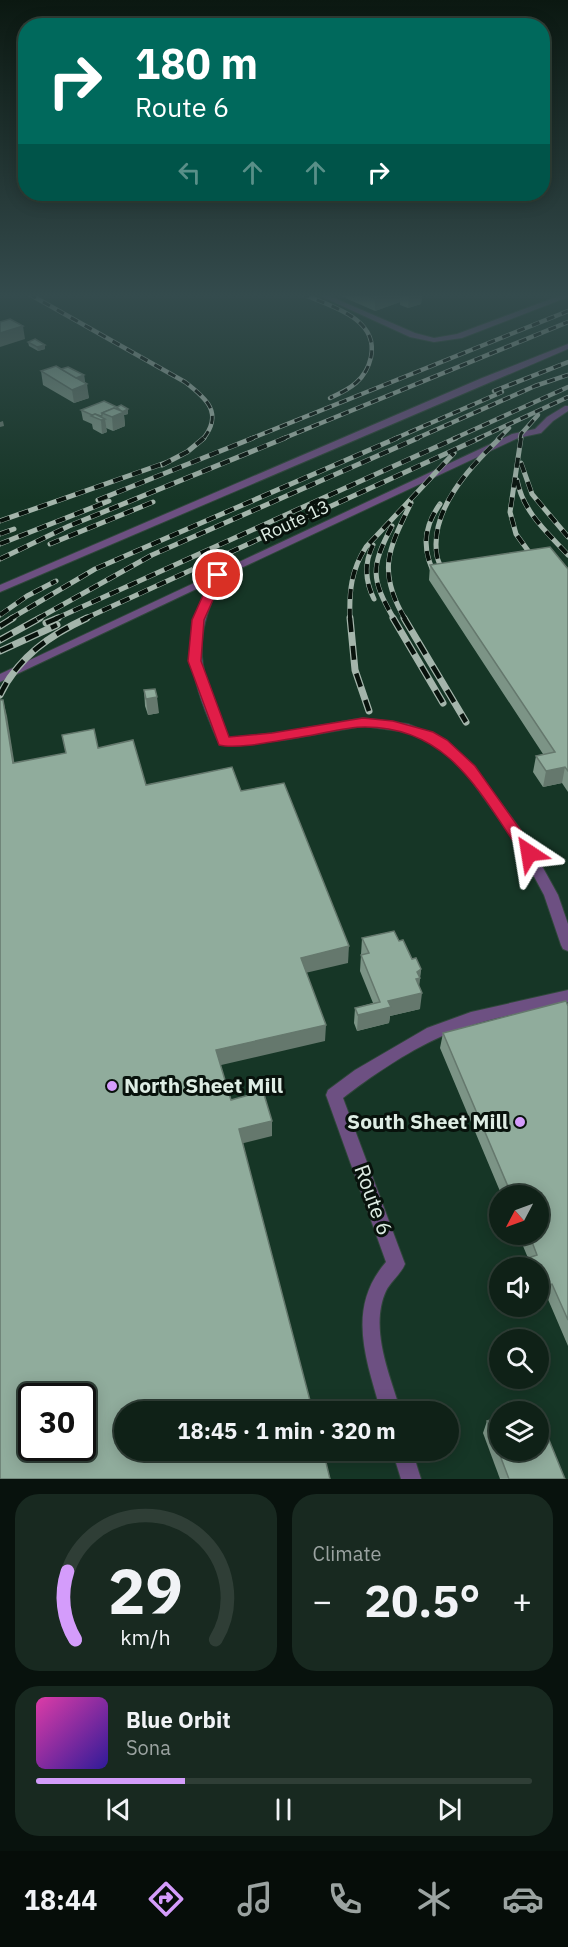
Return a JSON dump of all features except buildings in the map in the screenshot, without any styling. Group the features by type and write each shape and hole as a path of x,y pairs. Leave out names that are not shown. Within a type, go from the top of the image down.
{"street":[{"path":"0,589 526,363"},
{"name":"Route 13","path":"0,678 515,436 537,431 550,419 568,408"},
{"path":"218,575 198,620 195,661 224,742 276,737 363,723 408,728 442,743 470,770 521,840 551,896 568,945"},
{"name":"Route 6","path":"388,1401 371,1341 374,1301 378,1288 396,1264 334,1095 361,1075 432,1033 471,1019 568,996"},
{"path":"405,1461 411,1479"}],"shaded area":[{"path":"0,363 568,363 568,1479 0,1479"}],"railway":[{"path":"151,363 185,382 200,394 210,407 212,421 203,439"},
{"path":"330,398 356,383 369,363"},
{"path":"250,439 439,363"},
{"path":"282,439 468,363"},
{"path":"494,391 565,363"},
{"path":"415,439 535,386 568,375"},
{"path":"453,439 568,387"},
{"path":"394,439 502,392"},
{"path":"477,439 568,397"},
{"path":"520,439 521,434 538,415"},
{"path":"498,439 509,428"},
{"path":"98,500 253,438"},
{"path":"0,559 69,526 285,438"},
{"path":"10,619 95,569 397,438"},
{"path":"37,619 152,555 418,438"},
{"path":"55,619 456,438"},
{"path":"84,619 480,438"},
{"path":"446,577 438,559 436,539 439,522 454,491 476,462 500,438"},
{"path":"521,438 510,512 516,534 537,563"},
{"path":"162,465 187,452 203,439"},
{"path":"350,618 352,582 357,564 366,547 454,453"},
{"path":"0,521 165,463"},
{"path":"521,463 532,494 568,537"},
{"path":"517,480 530,512 568,555"},
{"path":"0,544 109,501"},
{"path":"50,544 153,502"},
{"path":"405,619 391,587 389,561 396,534 411,503"},
{"path":"437,579 429,559 426,541 430,522 440,504"},
{"path":"392,526 380,553 376,573 381,594 394,619"},
{"path":"0,534 14,529"},
{"path":"373,545 368,558 367,572 374,599"},
{"path":"0,615 27,596 56,581"},
{"path":"0,626 13,618"},
{"path":"0,640 40,618"},
{"path":"46,623 58,618"},
{"path":"0,695 16,669 36,649 60,632 87,618"},
{"path":"350,618 355,670 369,711"},
{"path":"393,618 443,703"},
{"path":"404,618 466,722"},
{"path":"0,651 57,625"}],"place":[{"name":"North Sheet Mill","path":"112,1086"},
{"name":"South Sheet Mill","path":"520,1122"}],"route":[{"path":"218,575 198,620 194,648 199,677 224,742 272,738 363,723 393,725 428,735 442,743 470,770 486,789 529,853"}]}
